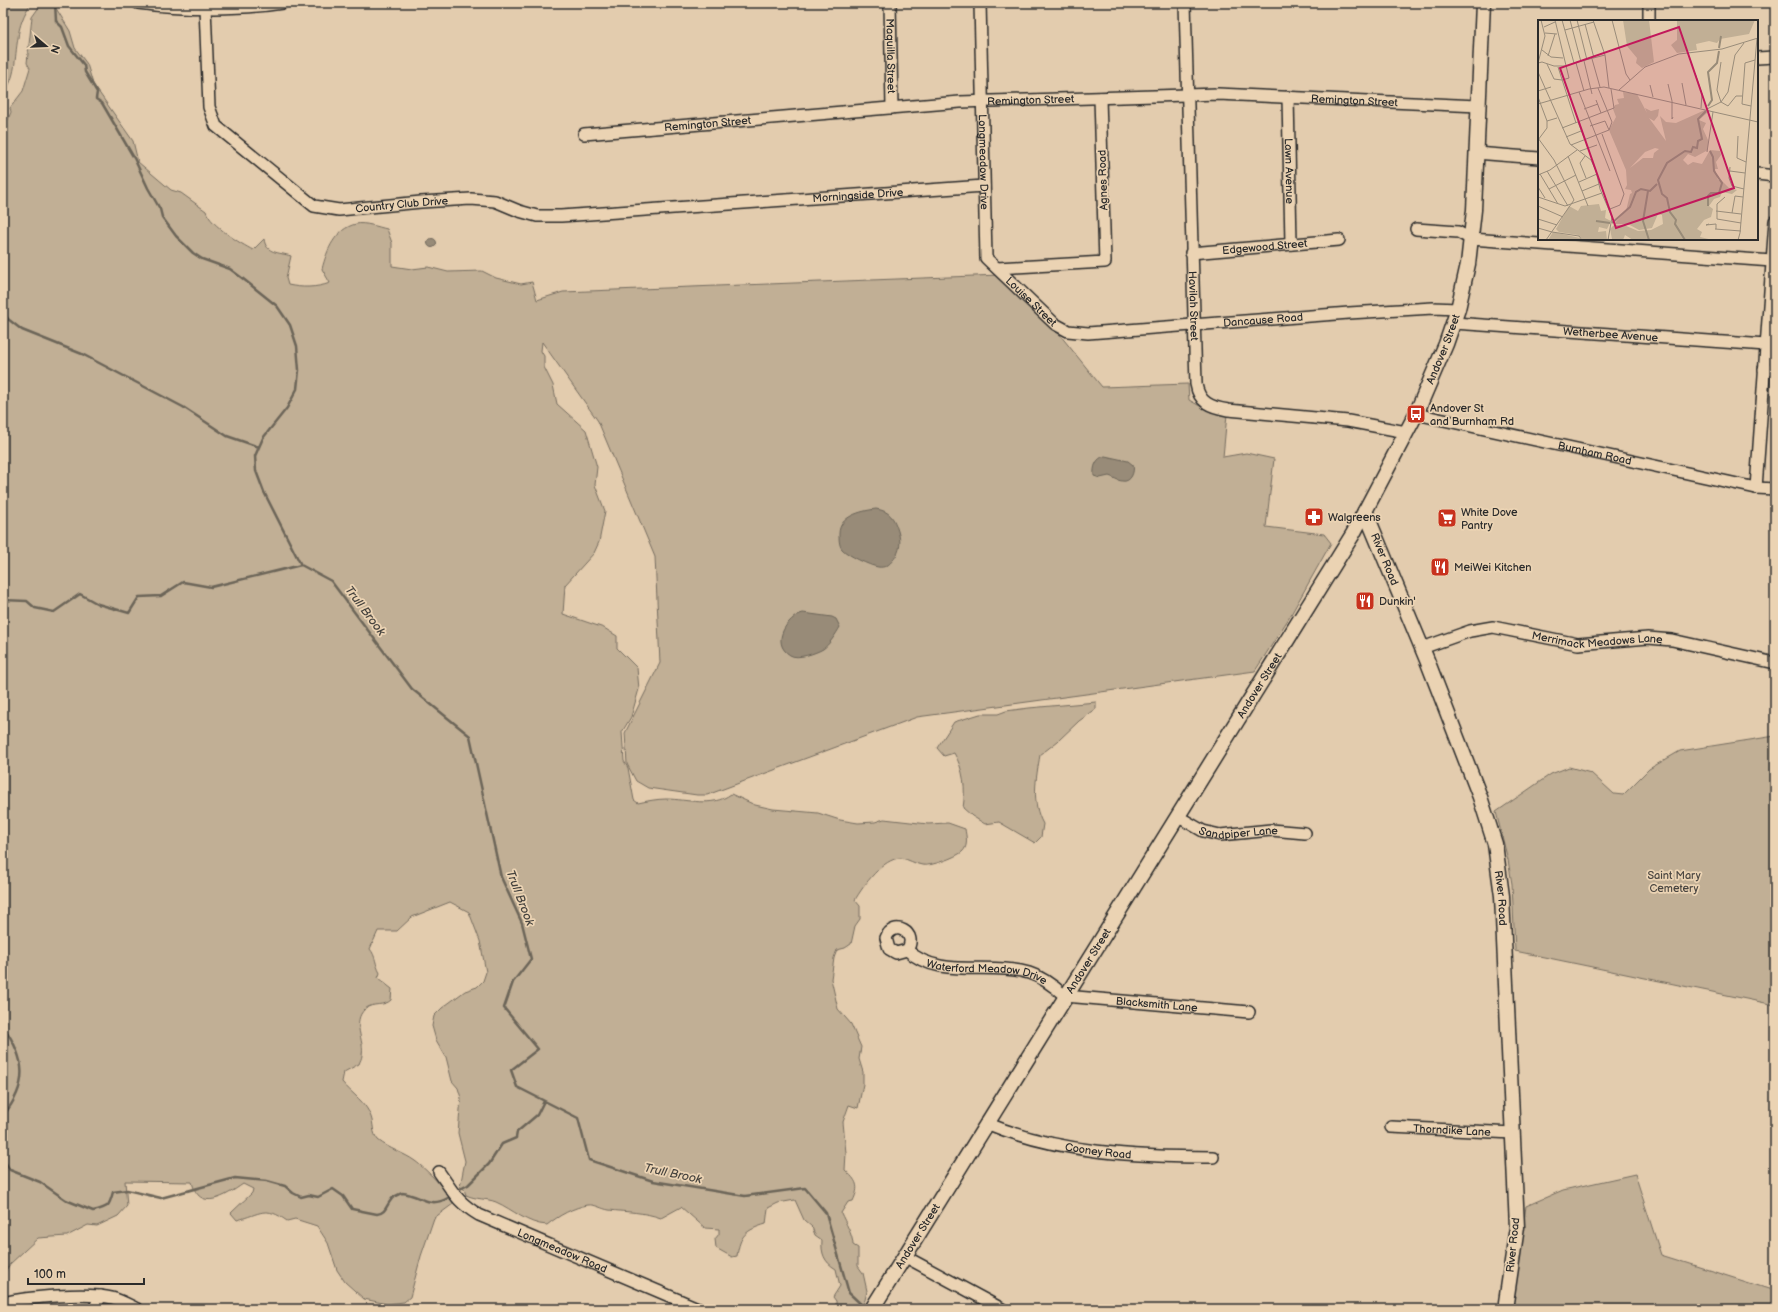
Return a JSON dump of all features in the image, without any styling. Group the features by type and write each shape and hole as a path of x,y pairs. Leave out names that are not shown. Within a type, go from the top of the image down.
{"main road":[{"name":"Andover Street","path":"872,1309 986,1123 1353,534 1416,414 1456,316 1468,264 1476,153 1483,3"},
{"name":"River Road","path":"1365,511 1422,648 1480,798 1495,844 1502,896 1517,1227 1505,1309"}],"street":[{"path":"138,3 162,6 205,7 282,3"},
{"name":"Maquilla Street","path":"890,3 892,108"},
{"name":"Longmeadow Drive","path":"980,3 986,258 997,268"},
{"name":"Havilah Street","path":"1185,3 1191,253 1197,392 1201,399 1208,404 1228,410 1348,421 1406,432"},
{"path":"1649,3 1649,20"},
{"name":"Country Club Drive","path":"205,7 209,107 216,126 314,206 339,210 471,199 495,201 519,211 537,216 561,216 732,203"},
{"path":"1758,58 1775,57"},
{"name":"Remington Street","path":"584,134 892,108 982,102 1218,94 1478,106"},
{"name":"Lawn Avenue","path":"1288,97 1291,244"},
{"name":"Agnes Road","path":"997,268 1105,262 1100,98"},
{"path":"1476,153 1538,158"},
{"path":"1758,174 1775,176"},
{"name":"Morningside Drive","path":"732,203 838,198 984,186"},
{"path":"1756,488 1770,370 1766,345 1772,294 1772,260 1775,221"},
{"path":"1416,230 1458,232 1471,239 1772,260"},
{"name":"Edgewood Street","path":"1191,253 1339,240"},
{"name":"Louise Street","path":"997,268 1055,324 1068,331"},
{"name":"Dancause Road","path":"1068,331 1088,333 1195,324 1433,308 1456,316"},
{"name":"Wetherbee Avenue","path":"1456,316 1766,345"},
{"name":"Burnham Road","path":"1416,414 1756,488 1775,489"},
{"name":"Merrimack Meadows Lane","path":"1422,648 1470,631 1493,627 1578,644 1648,638 1672,640 1775,664"},
{"name":"Sandpiper Lane","path":"1177,816 1203,830 1220,835 1271,830 1305,833"},
{"name":"Waterford Meadow Drive","path":"907,950 922,961 939,966 1015,970 1028,973 1050,984 1065,996"},
{"name":"Blacksmith Lane","path":"1065,996 1249,1012"},
{"name":"Cooney Road","path":"986,1123 1005,1131 1097,1152 1160,1157 1213,1158"},
{"name":"Thorndike Lane","path":"1391,1127 1513,1133"},
{"name":"Longmeadow Road","path":"439,1172 456,1199 479,1215 700,1309"},
{"path":"904,1256 1002,1309"},
{"path":"3,1303 18,1299 101,1296 113,1298 137,1309"},
{"path":"94,1309 101,1296"}],"green space":[{"path":"3,3 31,3 21,25 11,81 3,95"},
{"path":"42,3 52,3 54,5 70,31 75,48 87,64 93,84 133,141 138,162 171,190 181,193 206,211 213,222 226,234 253,250 264,239 265,244 270,250 291,256 286,278 288,285 309,287 330,283 322,269 329,248 337,235 343,230 356,224 367,224 387,229 392,243 392,266 412,269 428,267 448,272 482,271 496,278 521,284 532,282 537,300 563,292 1000,275 1060,335 1102,387 1188,384 1189,400 1211,412 1227,414 1223,457 1246,453 1274,459 1266,527 1324,534 1331,543 1289,618 1255,671 917,717 707,795 648,788 636,781 627,764 625,733 660,663 655,557 598,421 542,342 541,351 544,356 544,367 553,385 557,404 586,430 597,467 595,485 605,511 599,542 594,553 565,585 563,614 604,628 617,636 617,648 637,668 639,689 631,717 622,732 624,761 628,768 634,800 638,803 666,799 708,802 716,801 731,794 755,805 773,809 818,813 840,820 858,823 875,822 884,819 928,824 948,823 965,829 966,847 962,852 954,856 937,863 926,865 901,858 894,859 874,874 855,900 860,906 860,919 855,926 851,944 845,948 837,950 834,958 831,979 838,1009 851,1024 861,1047 859,1059 863,1072 863,1084 858,1108 849,1105 843,1122 846,1153 845,1170 855,1181 857,1188 853,1201 848,1202 841,1213 853,1241 853,1245 858,1248 858,1266 863,1273 867,1291 865,1300 860,1309 836,1309 836,1301 833,1297 840,1286 836,1269 824,1257 822,1240 815,1235 812,1227 804,1220 795,1200 778,1203 768,1208 766,1224 745,1234 740,1243 737,1256 732,1257 716,1248 715,1239 719,1234 719,1229 705,1228 681,1207 661,1218 642,1213 609,1210 588,1205 566,1212 547,1225 533,1222 496,1202 466,1195 464,1189 460,1187 465,1161 458,1133 461,1098 458,1088 452,1081 446,1057 436,1040 432,1026 434,1016 442,1008 465,991 477,987 483,981 486,972 480,941 469,912 450,902 412,917 397,931 378,931 370,949 380,973 378,978 392,989 391,1000 368,1007 361,1014 359,1025 362,1057 359,1064 344,1072 342,1082 366,1107 371,1117 375,1135 378,1140 411,1158 420,1165 442,1187 453,1204 434,1218 421,1256 410,1297 404,1302 387,1304 364,1299 345,1282 337,1270 328,1243 317,1226 295,1219 287,1221 280,1216 268,1212 258,1213 237,1220 231,1213 252,1193 253,1189 243,1184 221,1197 207,1199 201,1197 196,1191 192,1182 125,1181 127,1206 118,1216 97,1226 88,1225 67,1236 38,1238 10,1264 3,1275 3,132 11,112 10,108 23,91 30,68 27,63 32,17"},
{"path":"1096,702 1096,709 1079,721 1058,741 1040,755 1036,782 1036,799 1039,816 1043,824 1041,837 1035,843 999,822 985,824 963,808 963,780 957,759 954,753 944,756 937,748 954,722 980,714 998,714 1006,711 1029,708"},
{"name":"Saint Mary Cemetery","path":"1775,736 1775,1005 1515,951 1512,884 1508,860 1496,812 1551,774 1569,767 1591,773 1614,794 1623,795 1649,769 1680,751"},
{"path":"1635,1174 1661,1255 1775,1291 1775,1309 1512,1309 1526,1206 1563,1190"}],"shaded area":[{"path":"432,238 437,243 432,248 427,243"},
{"path":"1105,456 1128,461 1133,465 1132,476 1128,480 1122,481 1109,476 1100,478 1094,476 1094,469 1097,461"},
{"path":"876,509 885,511 891,516 900,538 900,546 896,557 885,567 870,565 853,557 842,549 839,542 840,528 847,519 858,513"},
{"path":"803,613 832,617 836,619 840,627 830,642 823,649 797,657 790,655 784,650 781,644 781,637 783,631 791,620 797,615"}],"waterway":[{"path":"55,3 56,21 62,27 69,46 84,65 85,72 97,92 96,99 102,103 134,158 160,209 162,217 176,236 193,253 202,259 230,269 277,306 290,325 297,346 299,370 297,389 287,408 263,438 255,456 256,471 264,492 301,565"},
{"path":"3,312 8,319 22,330 82,354 183,407 227,436 259,447"},
{"name":"Trull Brook","path":"3,600 27,601 35,608 54,612 80,594 98,604 129,613 139,597 161,596 183,582 211,587 301,565 331,581 412,689 470,736 501,877 522,923 531,959 513,982 504,1008 538,1049 511,1070 517,1087 578,1118 589,1160 653,1181 745,1196 805,1188 826,1213 849,1293 864,1307"},
{"path":"3,1026 16,1049 20,1061 21,1071 17,1093 3,1116"},
{"path":"458,1190 468,1185 489,1164 502,1144 516,1138 517,1132 537,1115 544,1101"},
{"path":"3,1159 10,1170 40,1182 66,1200 93,1211 108,1206 113,1192 127,1190 161,1198 235,1178 267,1181 285,1186 293,1193 301,1197 309,1195 318,1197 333,1189 343,1196 352,1209 377,1214 384,1211 389,1202 402,1193 430,1202 441,1201 448,1198"}],"place":[{"name":"Andover St and Burnham Rd","path":"1416,414"},
{"name":"Walgreens","path":"1314,517"},
{"name":"White Dove Pantry","path":"1447,518"},
{"name":"MeiWei Kitchen","path":"1440,567"},
{"name":"Dunkin'","path":"1365,601"}]}
